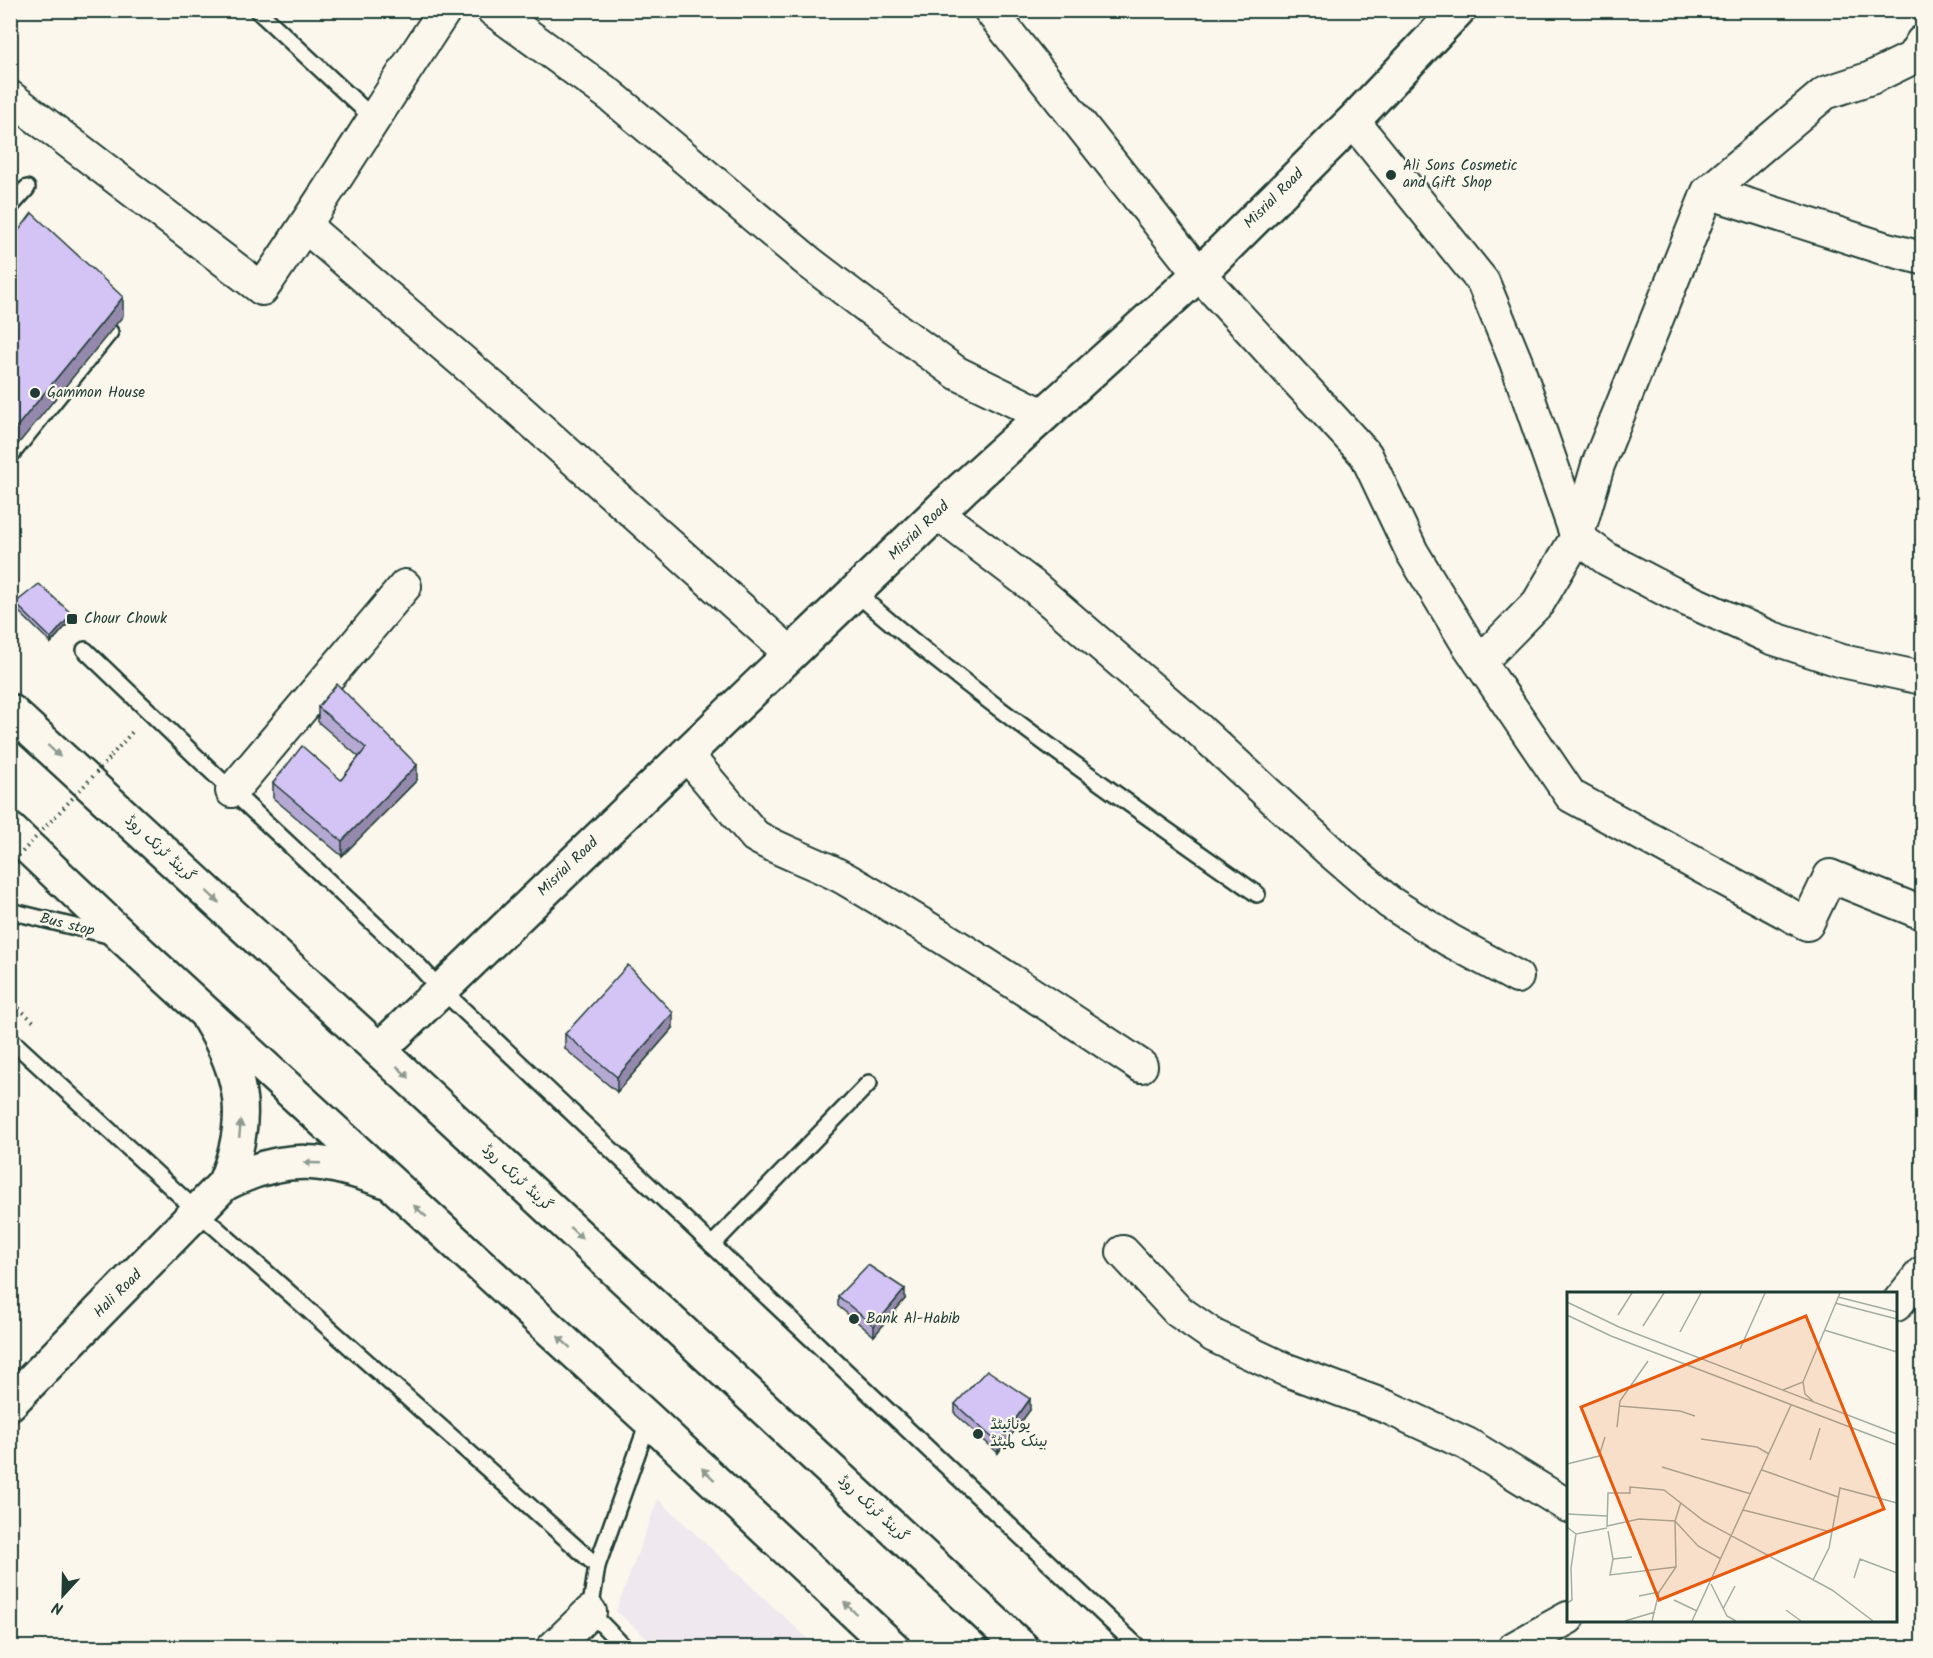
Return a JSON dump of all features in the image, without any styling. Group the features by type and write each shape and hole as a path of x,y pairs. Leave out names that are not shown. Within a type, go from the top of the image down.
{"main road":[{"name":"Misrial Road","path":"379,1050 790,653 1043,415 1199,274 1353,121 1458,10"},
{"name":"گرینڈ ٹرنک روڈ","path":"10,711 1022,1647"},
{"path":"10,830 206,1014 893,1647"},
{"name":"Hali Road","path":"10,1403 224,1184 234,1161 240,1137 242,1112 239,1087 232,1063 206,1014"},
{"name":"Hali Road","path":"224,1184 268,1166 292,1162 316,1162 341,1166 389,1182"}],"street":[{"path":"10,97 262,289 445,10"},
{"path":"493,10 610,95 810,263 895,328 957,373 1043,415"},
{"path":"990,10 1199,274 1366,455 1412,552 1480,662 1571,796 1807,924 1830,876 1923,913"},
{"path":"1480,662 1538,603 1577,537 1598,465 1708,192 1825,93 1871,78 1919,53"},
{"path":"1353,121 1483,282 1516,362 1577,537 1607,559 1674,594 1772,638 1842,661 1923,678"},
{"path":"1708,192 1883,248 1923,258"},
{"path":"305,226 518,409 790,653"},
{"path":"938,513 1033,586 1196,727 1330,851 1389,902 1449,940 1517,977"},
{"path":"232,791 405,586"},
{"path":"686,754 755,836 770,845 839,875 871,893 1007,977 1141,1066"},
{"path":"1123,1252 1178,1311 1214,1336 1284,1369 1387,1407 1467,1444 1567,1505"},
{"path":"1897,1304 1923,1273"},
{"path":"553,1647 590,1612"},
{"path":"1514,1647 1567,1619"}],"lane":[{"path":"257,10 373,118"},
{"path":"10,207 27,188"},
{"path":"10,456 110,332"},
{"path":"855,592 905,636 1098,782 1257,894"},
{"path":"85,650 417,964 440,989 1139,1647"},
{"name":"Bus stop","path":"10,911 124,938"},
{"path":"10,1039 198,1212 597,1566"},
{"path":"712,1245 869,1083"},
{"path":"625,1647 590,1612 597,1566 649,1420"}],"path":[{"path":"10,865 111,757"}],"shaded area":[{"path":"658,1499 817,1647 657,1647 616,1611"}],"building":[{"name":"Gammon House","path":"32,213 123,297 10,435 10,242"},
{"path":"39,584 72,614 51,638 15,603"},
{"path":"337,684 417,765 342,841 273,783 302,746 341,780 366,748 318,707"},
{"path":"628,965 673,1013 617,1077 565,1034"},
{"path":"868,1265 905,1289 874,1326 838,1296"},
{"path":"987,1370 1030,1399 998,1443 955,1404"}],"place":[{"name":"Ali Sons Cosmetic and Gift Shop","path":"1391,175"},
{"name":"Gammon House","path":"35,393"},
{"name":"Chour Chowk","path":"72,619"},
{"name":"Bank Al-Habib","path":"854,1319"},
{"name":"یونائیٹڈ بینک لمیٹڈ","path":"978,1434"}]}
